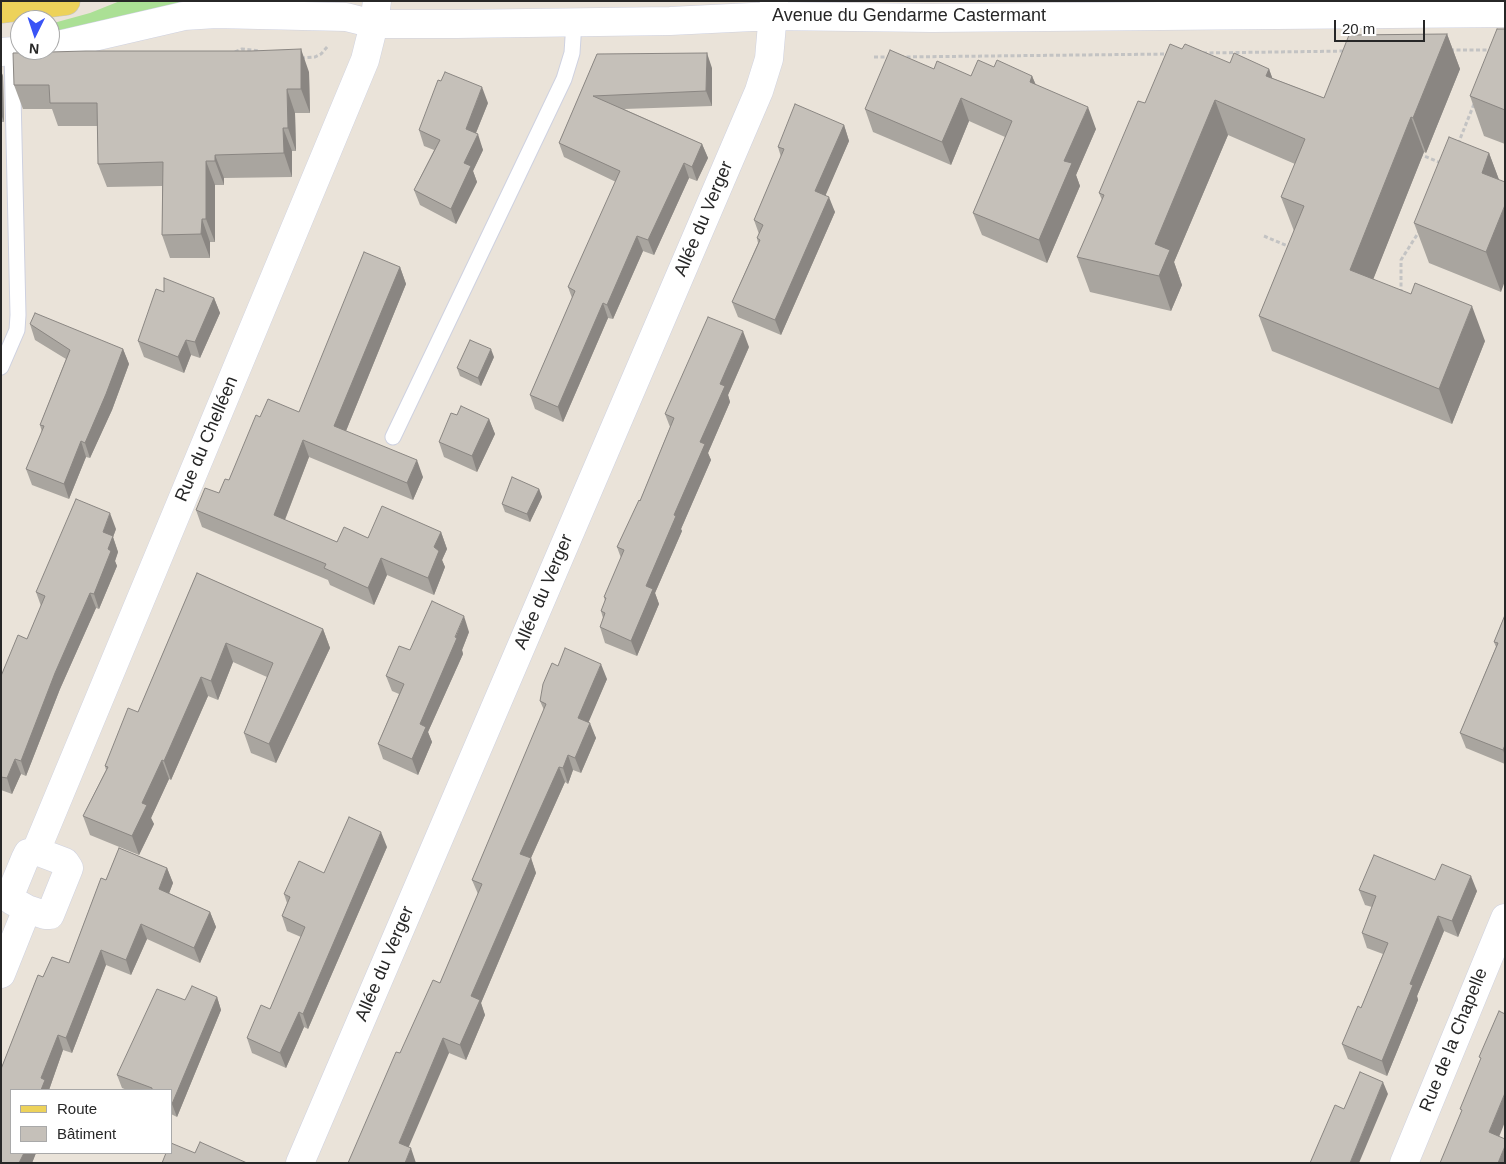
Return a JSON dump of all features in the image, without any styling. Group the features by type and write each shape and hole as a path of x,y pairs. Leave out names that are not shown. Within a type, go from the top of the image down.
{"main road":[{"path":"1,8 66,1"},
{"path":"46,10 70,1"}],"street":[{"path":"376,11 669,3 717,4 727,1"},
{"path":"1126,16 1177,1"},
{"name":"Avenue du Gendarme Castermant","path":"60,45 184,16 216,14 346,17 376,11 574,22 670,21 780,6 932,18 1493,9"},
{"name":"Allée du Verger","path":"300,1163 759,91 769,60 780,6"},
{"name":"Rue du Chelléen","path":"36,851 365,60 376,11"},
{"name":"Rue du Chelléen","path":"36,851 65,862 69,868 50,915 27,908 11,900 28,853 36,851"},
{"path":"1,974 27,908"},
{"name":"Rue de la Chapelle","path":"1404,1163 1505,918"}],"lane":[{"path":"393,438 564,79 572,53 574,22"},
{"path":"1,367 17,330 18,315 11,60"}],"path":[{"path":"298,58 315,57 322,54 330,43"},
{"path":"230,56 242,49 262,51"},
{"path":"1447,50 1496,50"},
{"path":"1201,53 1350,51"},
{"path":"874,57 1171,54"},
{"path":"1456,148 1474,104"},
{"path":"1414,152 1449,166"},
{"path":"1402,302 1401,260 1424,224"},
{"path":"1264,236 1291,248"},
{"path":"1392,290 1402,293"}],"green space":[{"path":"120,1 227,1 60,37 60,21 90,13"}],"building":[{"path":"1497,29 1505,29 1505,110 1470,96"},
{"path":"1447,34 1413,118 1411,117 1350,270 1411,294 1415,283 1472,306 1439,389 1259,316 1304,206 1281,197 1305,139 1215,100 1155,244 1170,250 1159,276 1077,257 1104,195 1099,193 1138,101 1145,103 1170,44 1182,49 1185,44 1230,63 1234,53 1269,69 1266,76 1324,98 1349,35"},
{"path":"301,49 301,89 287,89 288,128 283,128 284,153 215,155 215,161 206,161 206,219 202,219 201,234 162,235 163,162 98,164 97,103 50,103 49,85 14,85 13,60 60,60 60,52"},
{"path":"890,50 934,69 937,61 971,76 978,60 994,67 997,60 1032,76 1030,82 1088,107 1064,161 1072,163 1039,240 973,213 1012,121 961,98 942,142 865,109"},
{"path":"707,53 706,91 593,96 702,144 692,167 684,163 648,240 637,236 607,305 603,303 558,407 530,395 575,291 568,287 620,171 559,143 597,54"},
{"path":"445,72 482,87 466,129 478,134 464,163 471,166 451,209 414,190 440,140 419,130 438,80 441,81"},
{"path":"795,104 844,125 815,191 829,197 775,320 732,302 760,240 757,238 763,225 754,220 784,149 778,147"},
{"path":"1449,137 1489,153 1482,173 1505,182 1505,205 1486,252 1414,223"},
{"path":"364,252 400,267 334,426 417,460 407,483 303,440 274,515 337,542 344,527 368,538 382,506 441,532 434,547 439,551 428,578 381,558 368,588 324,568 326,564 196,510 205,488 219,493 225,479 229,480 256,415 260,417 268,399 299,412"},
{"path":"164,278 214,298 195,342 186,340 178,357 138,341 156,289 164,292"},
{"path":"35,313 123,349 85,443 81,441 64,484 26,469 44,426 40,425 70,350 30,324"},
{"path":"708,317 743,331 720,384 725,386 700,442 705,444 646,586 653,589 631,641 600,627 605,613 601,611 606,598 604,597 624,550 617,547 640,501 674,418 665,414"},
{"path":"470,340 491,349 478,378 457,368"},
{"path":"461,406 489,419 472,456 439,442 451,413 457,415"},
{"path":"512,477 539,489 527,514 502,504"},
{"path":"76,499 110,513 103,532 113,536 108,549 111,551 94,594 90,593 55,673 21,761 15,759 7,778 1,777 1,676 18,635 27,639 45,596 36,592"},
{"path":"197,573 323,629 269,744 244,733 273,663 226,643 211,681 201,677 164,761 162,760 142,803 147,805 132,836 83,816 108,767 105,766 128,708 138,712"},
{"path":"432,601 464,616 455,637 457,638 420,724 426,727 412,759 378,744 404,684 386,676 399,646 410,650"},
{"path":"1505,615 1505,745 1503,750 1460,733 1498,643 1494,642"},
{"path":"565,648 601,664 578,718 590,723 575,758 568,755 563,768 559,767 520,854 531,858 471,996 480,1000 460,1045 443,1038 399,1143 411,1148 405,1163 348,1163 396,1052 400,1053 433,980 440,983 482,884 472,880 546,704 540,701 543,684 552,663 558,666"},
{"path":"349,817 381,832 303,1014 299,1012 280,1053 247,1038 261,1005 270,1009 305,927 282,916 290,897 284,894 299,861 324,873"},
{"path":"119,848 167,868 159,889 210,912 194,948 141,924 126,960 101,950 66,1038 58,1035 41,1078 45,1080 41,1089 10,1089 10,1154 24,1154 19,1163 1,1163 1,1069 38,975 43,977 52,957 69,963 101,878 106,880"},
{"path":"1374,855 1435,880 1442,864 1471,876 1452,921 1438,916 1410,984 1413,985 1382,1061 1342,1044 1358,1006 1361,1008 1388,943 1362,933 1376,896 1359,890"},
{"path":"192,986 217,997 172,1104 172,1089 152,1089 117,1075 157,989 185,1000"},
{"path":"1499,1011 1505,1014 1505,1093 1489,1132 1505,1139 1505,1146 1498,1163 1440,1163 1462,1110 1460,1109 1481,1058 1479,1057"},
{"path":"1360,1072 1383,1082 1350,1163 1310,1163 1335,1105 1344,1109"},
{"path":"200,1142 247,1163 162,1163 166,1154 172,1154 172,1143 195,1153"}]}
